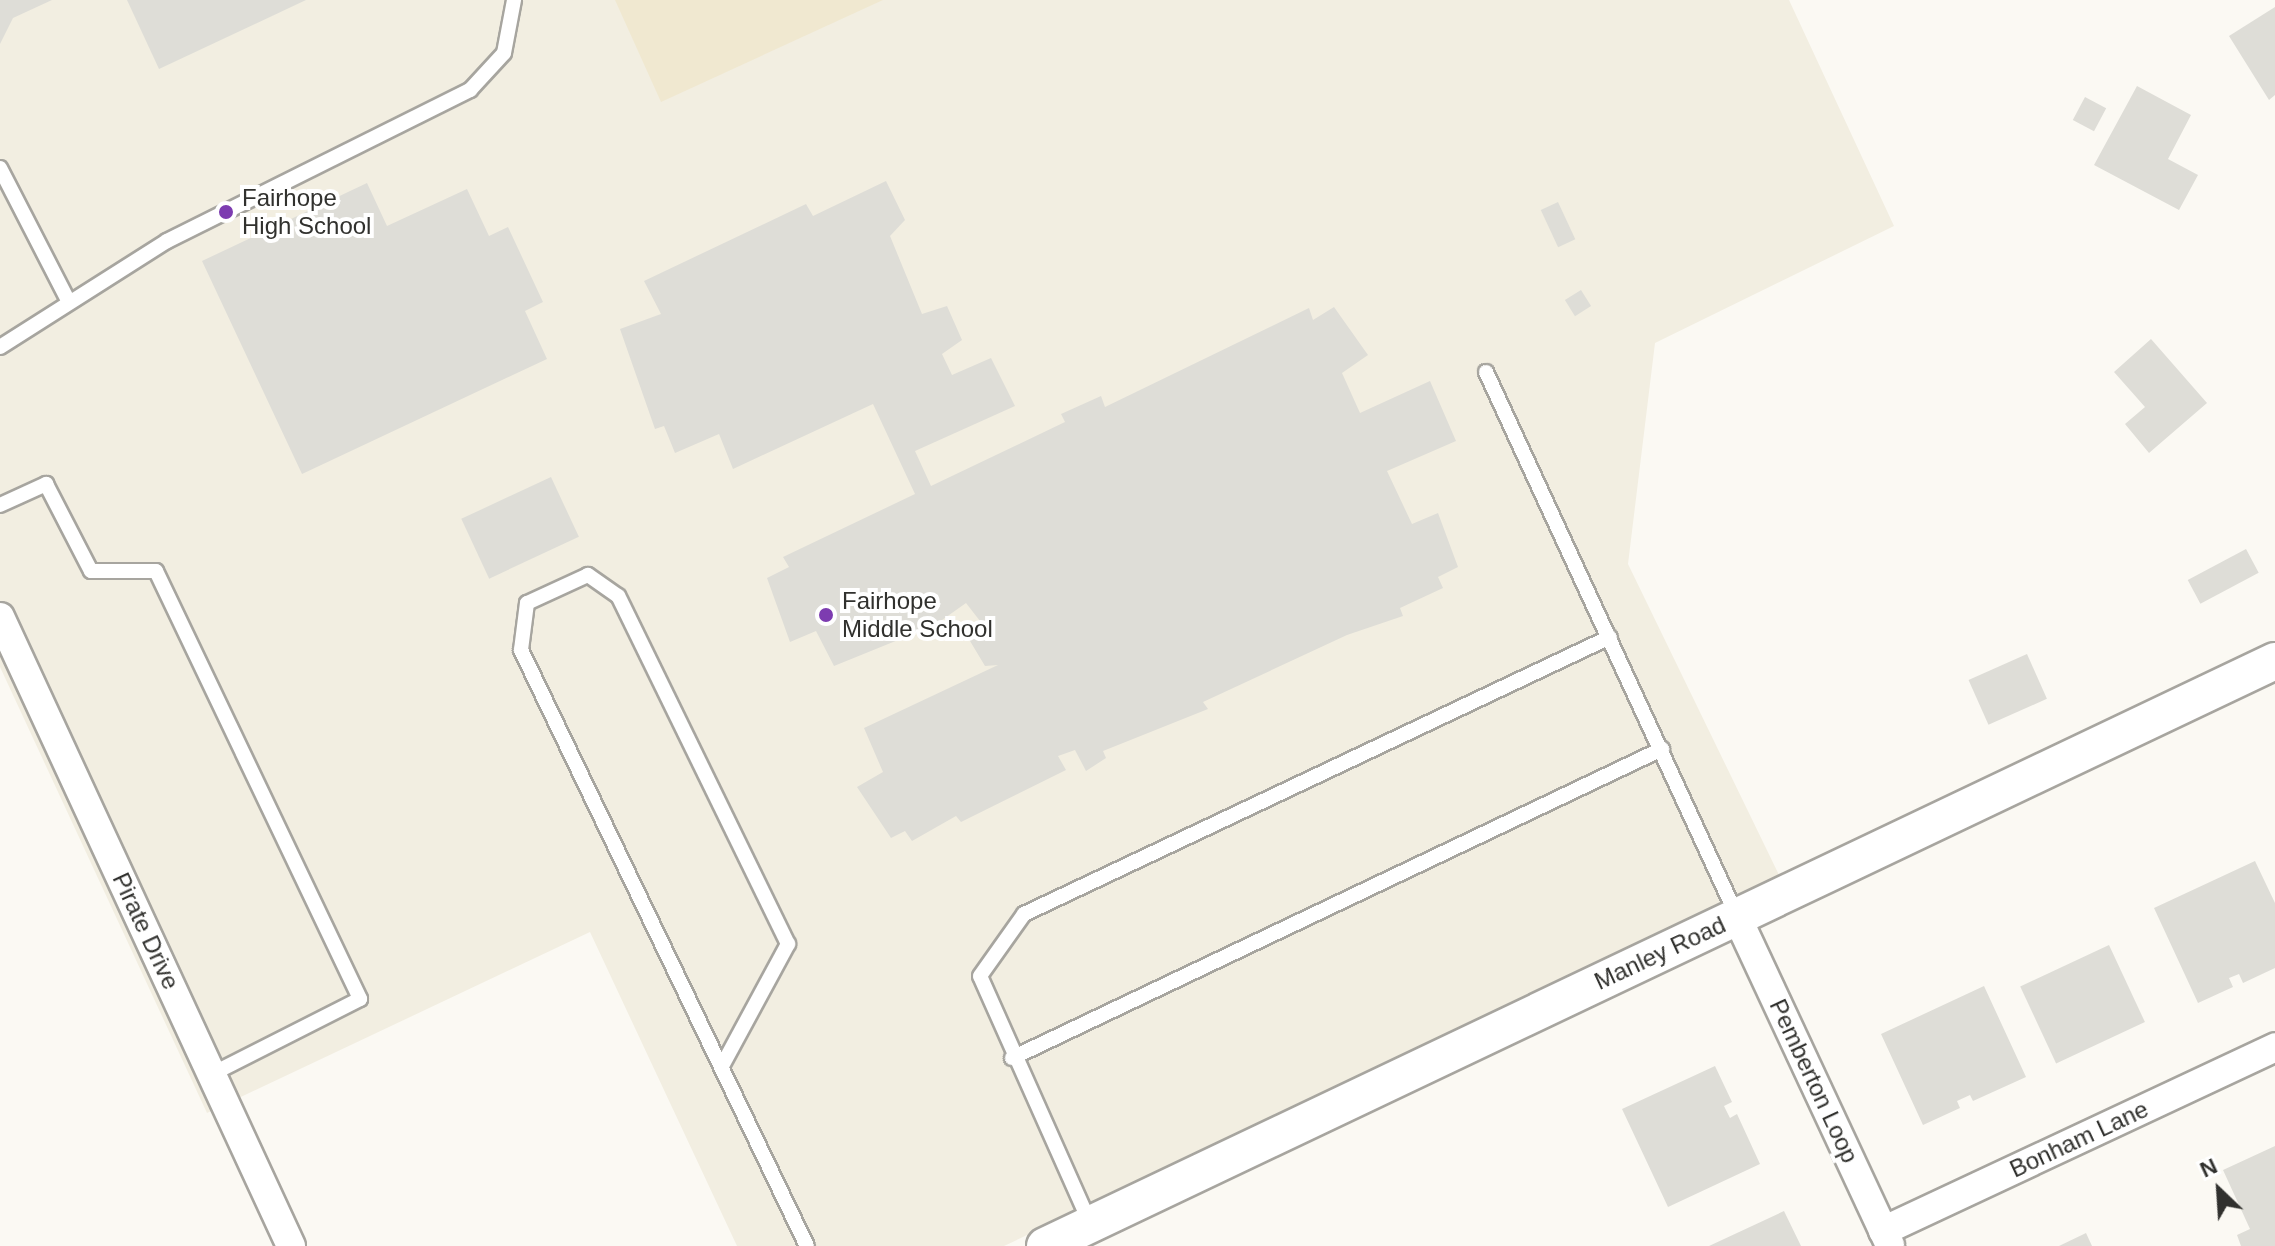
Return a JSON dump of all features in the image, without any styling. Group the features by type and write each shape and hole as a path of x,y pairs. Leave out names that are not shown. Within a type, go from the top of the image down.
{"street":[{"name":"Pirate Drive","path":"0,617 291,1246"},
{"name":"Manley Road","path":"1045,1246 2275,661"},
{"name":"Pemberton Loop","path":"1737,917 1887,1238"},
{"name":"Bonham Lane","path":"1887,1238 2275,1047"}],"lane":[{"path":"0,347 167,241 470,90 504,53 514,0"},
{"path":"0,168 69,302"},
{"path":"1486,372 1737,917"},
{"path":"0,505 46,484 91,571 156,571 360,999 212,1074"},
{"path":"722,1066 788,944 618,596 588,575 527,603 521,650 807,1246"},
{"path":"1090,1224 1012,1058 980,976 1024,914 1610,637"},
{"path":"1012,1058 1662,749"}],"shaded area":[{"name":"Fairhope Middle School","path":"0,0 1789,0 1894,226 1655,343 1628,564 1781,879 1004,1246 737,1246 590,932 207,1113 0,667"},
{"path":"615,0 883,0 661,102"}],"building":[{"path":"0,0 52,0 13,18 0,44"},
{"path":"127,0 306,0 159,69"},
{"path":"2275,7 2275,95 2269,100 2229,36"},
{"path":"2137,86 2191,115 2168,159 2198,175 2179,210 2094,165"},
{"path":"2085,97 2106,108 2094,131 2073,120"},
{"path":"886,181 905,220 890,236 922,314 947,306 962,340 942,354 952,375 991,358 1015,406 915,451 931,486 1065,422 1061,414 1101,396 1105,407 1309,308 1313,320 1334,307 1368,355 1342,373 1360,413 1430,381 1456,441 1387,471 1412,524 1438,513 1458,567 1438,577 1443,588 1400,608 1403,616 1347,635 1203,702 1208,709 1103,751 1106,758 1086,771 1075,750 1058,756 1066,770 961,822 956,816 912,841 905,831 891,838 857,787 883,772 864,728 998,665 985,666 970,641 965,629 980,621 966,603 935,625 834,666 816,631 790,642 767,578 789,567 783,557 915,494 873,404 733,469 719,434 675,453 664,426 655,429 620,329 661,314 644,281 806,204 813,216"},
{"path":"367,183 387,226 467,189 489,236 508,227 543,302 525,311 547,359 302,474 202,261"},
{"path":"1558,202 1575,239 1558,247 1541,210"},
{"path":"1581,290 1591,306 1575,316 1565,300"},
{"path":"2151,339 2207,403 2149,453 2125,424 2145,407 2114,372"},
{"path":"551,477 579,537 489,579 461,519"},
{"path":"2246,549 2259,573 2200,604 2188,580"},
{"path":"2027,654 2047,699 1988,725 1969,680"},
{"path":"2255,861 2275,903 2275,968 2243,983 2239,974 2229,978 2233,987 2198,1003 2154,908"},
{"path":"2109,945 2145,1022 2056,1063 2020,986"},
{"path":"1984,986 2026,1077 1973,1101 1970,1095 1957,1101 1960,1108 1923,1125 1881,1034"},
{"path":"1715,1066 1732,1102 1724,1106 1730,1118 1737,1114 1760,1164 1668,1207 1622,1109"},
{"path":"2275,1146 2275,1246 2241,1246 2237,1235 2250,1229 2223,1170"},
{"path":"1784,1211 1801,1246 1709,1246 1752,1226"},
{"path":"2086,1233 2092,1246 2059,1246"}],"place":[{"name":"Fairhope High School","path":"226,212"},
{"name":"Fairhope Middle School","path":"826,615"}]}
